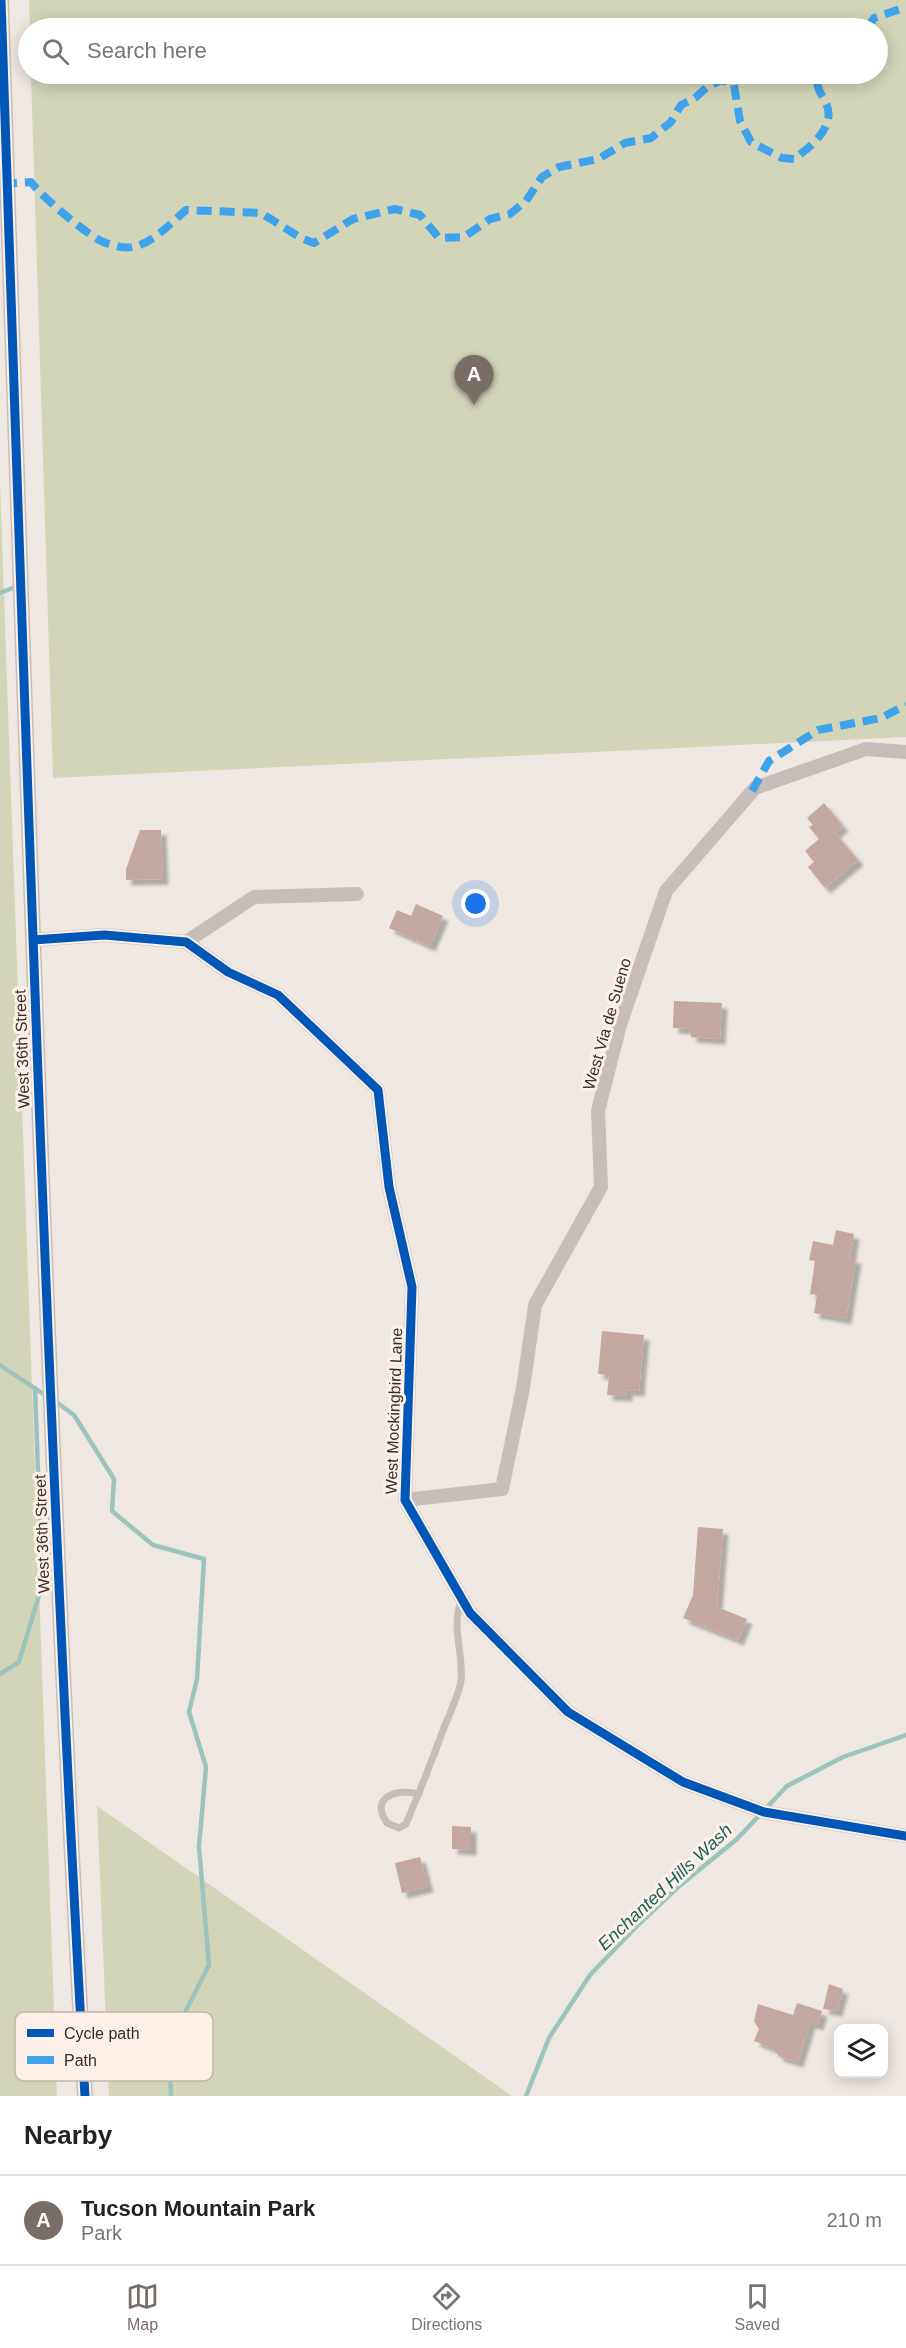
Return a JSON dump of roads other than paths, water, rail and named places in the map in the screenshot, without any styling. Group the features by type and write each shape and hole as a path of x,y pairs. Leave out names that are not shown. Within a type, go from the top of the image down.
{"street":[{"name":"West 36th Street","path":"1,0 33,940 68,1801 80,2012"},
{"name":"West Via de Sueno","path":"405,1500 502,1489 523,1388 535,1305 601,1187 598,1111 620,1025 666,891 755,788 866,749 906,752"},
{"path":"33,940 104,935 186,942 254,897 357,894"},
{"name":"West Mockingbird Lane","path":"186,942 228,972 278,995 378,1090 389,1187 412,1287 405,1500 470,1613 568,1712 683,1782 764,1812 906,1836"},
{"name":"West 36th Street","path":"84,2081 85,2096"}],"lane":[{"path":"418,1794 399,1791 390,1795 385,1800 382,1809 387,1823 395,1828 405,1826 418,1794 461,1679 457,1614 462,1599"}],"waterway":[{"path":"0,593 18,586"},
{"path":"0,1365 45,1395"},
{"path":"0,1674 19,1662 42,1585 35,1388"},
{"path":"55,1401 74,1415 114,1479 112,1511 153,1545 204,1559 197,1679 189,1712 206,1767 199,1847 209,1965 185,2012"},
{"name":"Enchanted Hills Wash","path":"526,2096 549,2038 590,1975 639,1924 677,1888 737,1839 787,1786 843,1757 906,1735"},
{"path":"170,2081 171,2096"}],"place":[{"name":"Tucson Mountain Park","path":"474,405"}]}
